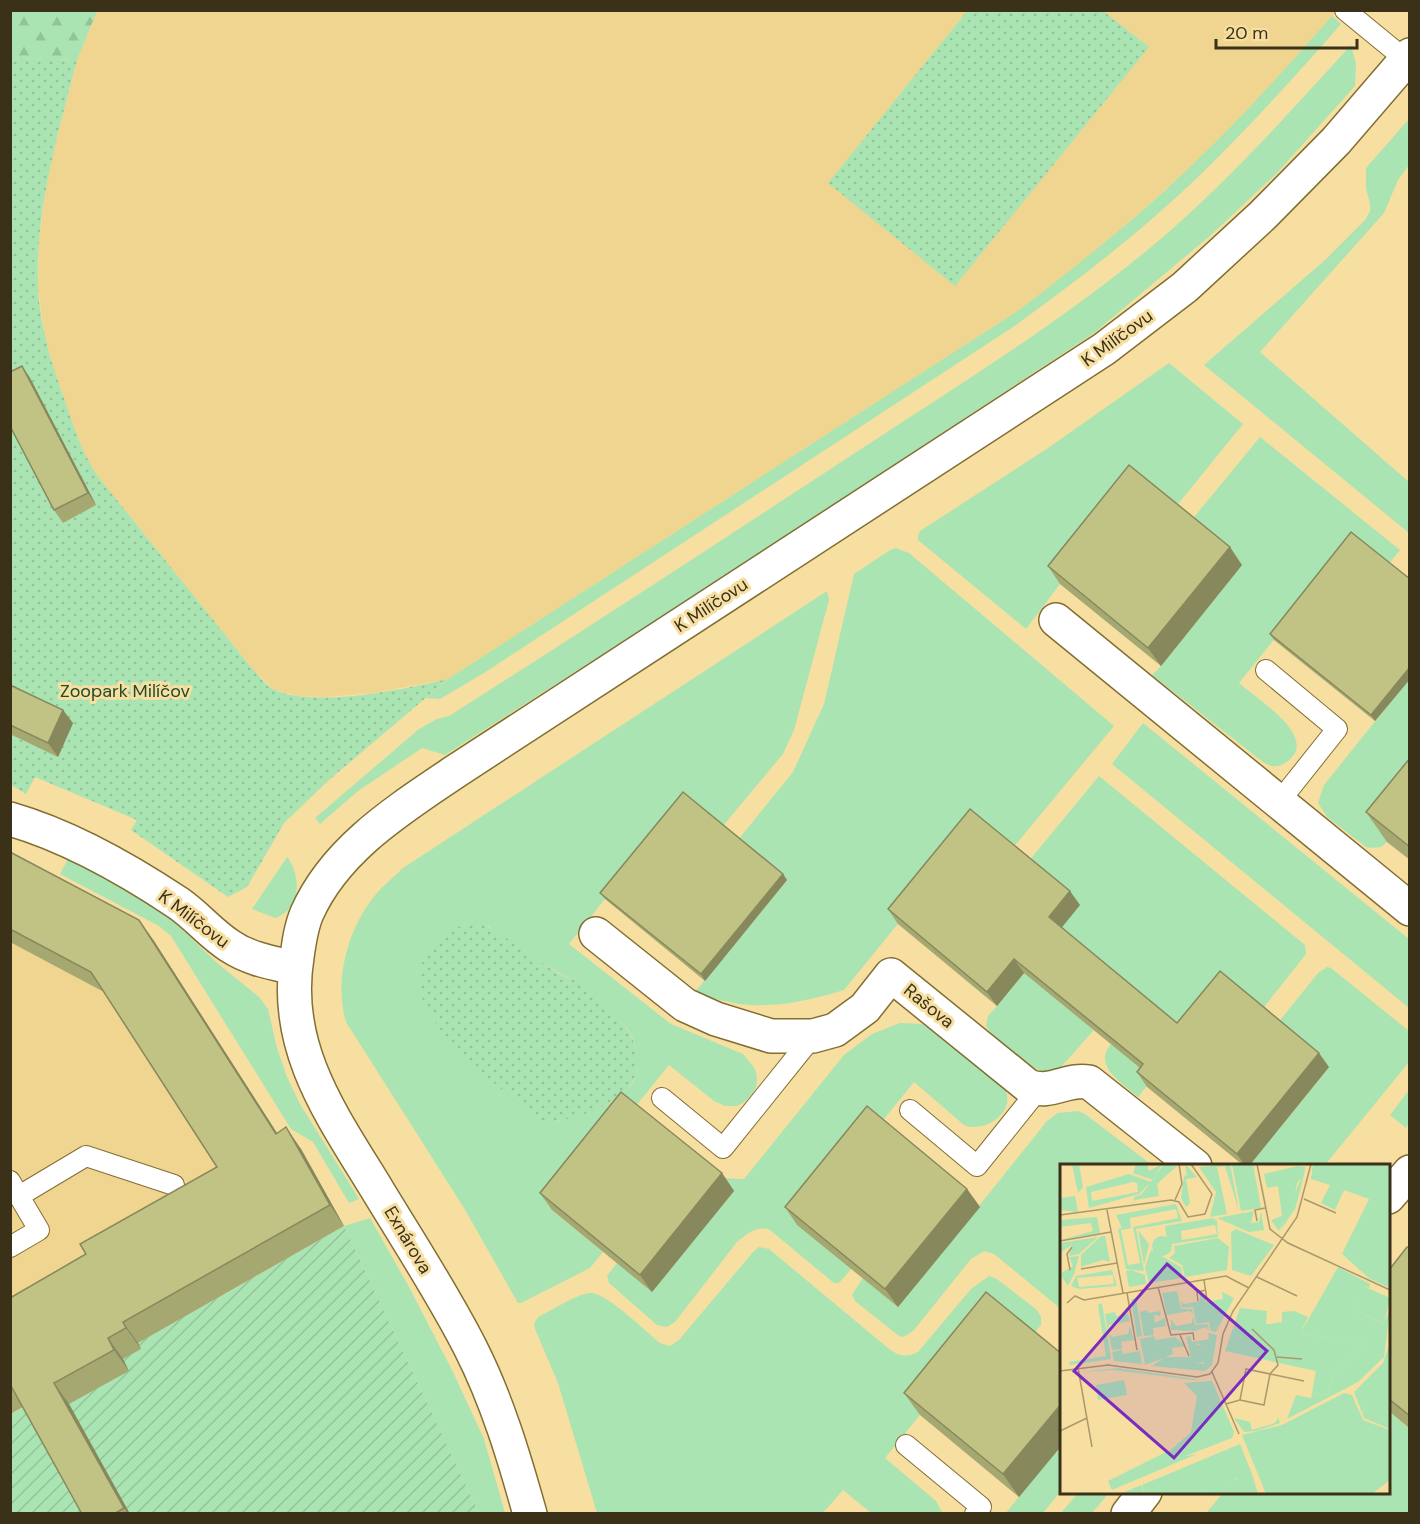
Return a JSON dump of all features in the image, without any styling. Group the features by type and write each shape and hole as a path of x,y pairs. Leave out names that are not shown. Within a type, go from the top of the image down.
{"street":[{"name":"K Milíčovu","path":"10,819 70,842 126,872 179,904 233,948 267,962 295,968 301,932 306,915 316,896 360,842 387,819 456,771 1104,349 1185,287 1263,215 1336,141 1408,58"},
{"path":"1056,620 1410,909"},
{"name":"Rašova","path":"596,934 685,1005 731,1025 771,1036 813,1036 835,1030 865,1008 891,975 1018,1079 1038,1090"},
{"name":"Exnárova","path":"295,968 294,1011 302,1048 314,1083 471,1348 517,1465 530,1514"},
{"path":"1038,1090 1049,1090 1080,1080 1089,1082 1192,1164"},
{"path":"1390,1196 1410,1172"},
{"path":"1128,1514 1143,1494"}],"lane":[{"path":"1345,10 1408,58"},
{"path":"1266,670 1337,729 1279,802"},
{"path":"662,1098 723,1148 813,1036"},
{"path":"910,1110 977,1166 1038,1090"},
{"path":"10,1247 39,1230 15,1188 86,1156 174,1185"},
{"path":"906,1445 981,1507 975,1514"}],"shaded area":[{"path":"97,11 967,11 828,183 1149,48 1103,11 1337,11 1261,96 1191,167 1096,251 1019,310 448,679 373,693 324,697 299,696 274,690 250,666 96,474 83,453 58,384 45,337 38,289 39,239 49,169 77,60"},
{"path":"10,865 290,1155 301,1148 344,1226 129,1371 90,1392 27,1404 11,1414"}],"green space":[{"path":"10,11 97,11 77,60 21,58 11,60"},
{"path":"967,11 1103,11 1149,47 955,286 828,183"},
{"path":"1332,16 1341,24 1234,141 1154,217 1063,290 1016,325 484,673 440,699 426,698 448,679 1019,310 1107,241 1171,185 1245,112"},
{"path":"1351,45 1356,64 1355,86 1278,172 1211,235 1094,333 734,570 445,755 422,748 358,791 320,824 315,818 419,729 437,719 449,716 603,617 973,376 1085,299 1156,243 1208,196"},
{"name":"Zoopark Milíčov","path":"21,58 77,60 44,201 38,259 38,288 44,330 55,371 78,437 96,474 250,666 273,689 290,695 334,697 384,692 448,679 329,780 284,823 247,887 228,897 131,830 137,820 35,777 26,794 11,785 10,60"},
{"path":"1409,119 1409,165 1398,180 1384,213 1260,352 1409,482 1409,533 1204,365 1324,261 1365,220 1370,211 1366,189 1366,168"},
{"path":"1169,363 1243,424 1174,509 1060,584 1026,629 918,540 920,531 1048,448"},
{"path":"1260,437 1400,550 1388,565 1355,539 1239,683 1271,709 1292,731 1297,742 1295,753 1285,763 1277,766 1263,762 1152,675 1161,666 1190,522"},
{"path":"896,548 909,553 1114,726 1012,849 980,823 844,990 797,1002 774,1005 736,1003 694,993 787,880 738,840 793,772 824,704 854,574"},
{"path":"827,591 829,600 794,730 783,754 722,827 605,899 569,944 671,1024 743,1054 755,1069 756,1087 743,1103 737,1106 725,1106 714,1101 669,1065 552,1210 603,1252 590,1268 521,1303 518,1303 464,1208 346,1022 342,974 350,941 364,911 373,898 403,868","holes":["488,926 530,956 585,985 626,1027 636,1047 638,1069 633,1083 617,1099 604,1106 558,1121 462,1054 435,1022"]},
{"path":"1409,679 1409,814 1381,847 1366,847 1327,817 1318,803 1324,785"},
{"path":"1143,723 1409,939 1409,1008 1112,764"},
{"path":"1099,776 1305,945 1306,954 1261,1011 1230,985 1138,1097 1107,1067 1106,1052 1111,1044 1132,1061 1074,1013 1094,1030 1062,1066 1049,1074 1033,1067 1018,1056 989,1031 986,1025 988,1016 997,1006 1028,862"},
{"path":"69,857 165,913 216,962 259,997 268,1009 277,1048 300,1104 359,1199 349,1203 313,1142 291,1129 171,936 159,926 60,874"},
{"path":"287,857 297,882 294,900 290,907 284,914 275,918 252,909"},
{"path":"475,922 498,933 556,972 585,984 614,1013 629,1033 637,1051 638,1067 633,1081 623,1094 608,1104 567,1119 548,1121 536,1118 478,1069 448,1038 435,1022 425,1004 420,987 421,968 428,952 444,935"},
{"path":"1327,967 1331,968 1409,1031 1409,1062 1326,1164 1251,1164 1329,1067 1277,1024 1318,973"},
{"path":"900,1023 922,1024 930,1028 1004,1088 1007,1105 1003,1112 990,1123 972,1127 964,1125 914,1082 880,1124 851,1269 839,1283 834,1283 770,1230 761,1229 752,1231 737,1242 675,1322 667,1327 657,1325 609,1283 607,1276 617,1263 652,1292 718,1178 744,1179 844,1055 872,1034"},
{"path":"1409,1090 1409,1123 1406,1128 1390,1115"},
{"path":"1078,1111 1085,1114 1151,1164 1060,1164 1060,1308 994,1254 984,1251 971,1259 914,1330 904,1337 899,1336 855,1301 852,1295 863,1278 898,1307 1047,1121 1058,1113"},
{"path":"370,1218 453,1372 484,1439 505,1513 479,1513 344,1226"},
{"path":"344,1226 479,1513 11,1513 10,1414 123,1359 138,1343"},
{"path":"759,1247 769,1249 888,1348 902,1355 918,1352 971,1289 989,1276 997,1279 1037,1310 1041,1317 1041,1325 1030,1338 1001,1315 885,1458 936,1501 943,1514 871,1513 843,1490 823,1513 597,1513 558,1383 535,1329 534,1324 538,1317 571,1299 591,1293 607,1299 660,1343 670,1346 679,1340"},
{"path":"1390,1412 1409,1429 1409,1513 1206,1513 1222,1494 1390,1494"},
{"path":"1060,1446 1060,1492 1043,1513 1005,1514"},
{"path":"1077,1494 1108,1494 1092,1513 1061,1513"}],"building":[{"path":"22,366 88,493 54,510 10,426 10,372"},
{"path":"1129,465 1230,547 1148,648 1048,566"},
{"path":"1351,532 1410,579 1410,667 1371,715 1270,634"},
{"path":"10,685 63,710 48,743 10,725"},
{"path":"1410,758 1410,847 1366,812"},
{"path":"683,792 783,874 701,974 600,893"},
{"path":"970,809 1070,891 1049,917 1177,1023 1220,971 1319,1053 1237,1154 1137,1072 1143,1064 1014,959 987,992 888,909"},
{"path":"10,852 139,920 276,1134 286,1127 330,1205 123,1322 126,1328 108,1338 114,1350 54,1383 124,1508 114,1514 82,1514 10,1384 10,1298 86,1254 80,1244 217,1167 91,972 10,929"},
{"path":"621,1092 722,1173 640,1275 540,1193"},
{"path":"867,1106 967,1189 885,1289 785,1207"},
{"path":"1407,1247 1410,1249 1410,1416 1390,1400 1390,1269"},
{"path":"986,1292 1060,1352 1060,1405 1003,1474 904,1393"}]}
